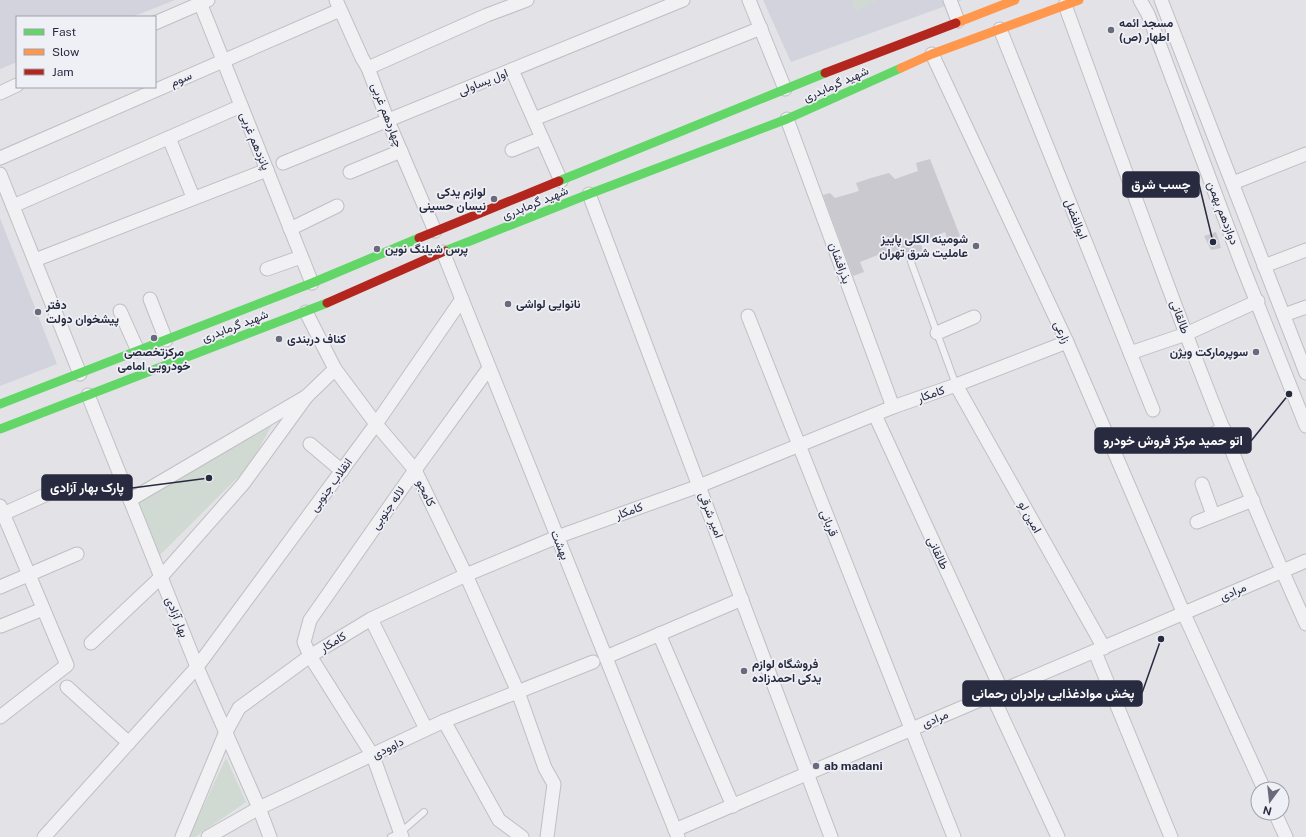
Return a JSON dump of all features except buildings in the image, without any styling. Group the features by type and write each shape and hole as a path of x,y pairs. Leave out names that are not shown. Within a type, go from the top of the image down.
{"main road":[{"name":"شهید گرمابدری","path":"0,404 84,385 306,312 439,242 561,181 785,89 1015,0"},
{"name":"شهید گرمابدری","path":"0,429 84,385 138,351 312,283 589,194 787,119 932,54 1079,0"}],"street":[{"path":"368,68 487,15 527,0"},
{"name":"اول یساولی","path":"283,163 683,0"},
{"path":"749,0 785,89"},
{"path":"950,0 958,21"},
{"name":"دوازدهم بهمن","path":"1140,0 1148,14 1239,257 1258,301 1306,426"},
{"name":"دوازدهم بهمن","path":"1162,0 1234,182 1264,266 1306,373"},
{"path":"156,23 202,1"},
{"name":"پانزدهم غربی","path":"202,1 223,61 312,283"},
{"name":"چهاردهم غربی","path":"338,5 368,68 388,121 439,242"},
{"name":"سوم","path":"0,158 223,61 338,5"},
{"name":"طالقانی","path":"1065,5 1186,334 1282,572 1306,624"},
{"path":"534,119 760,28"},
{"name":"ابوالفضل","path":"1000,29 1153,410"},
{"name":"زارعی","path":"932,54 1067,342 1184,614 1260,781"},
{"path":"512,70 561,181"},
{"path":"0,92 16,85"},
{"path":"13,206 241,106"},
{"name":"بذرافشان","path":"787,119 893,407"},
{"path":"169,138 193,198"},
{"path":"512,150 542,138"},
{"path":"1234,182 1306,154"},
{"path":"354,175 403,155"},
{"path":"35,260 267,170"},
{"name":"بهار آزادی","path":"0,174 197,667 270,837"},
{"name":"امیر شرقی","path":"589,194 831,837"},
{"path":"290,229 337,206"},
{"name":"بهشت","path":"439,242 676,834"},
{"path":"1264,266 1306,250"},
{"path":"267,269 301,257"},
{"path":"150,299 166,340"},
{"name":"انقلاب جنوبی","path":"44,837 197,667 376,424 462,300"},
{"path":"1130,353 1186,334 1258,301"},
{"path":"1284,315 1306,306"},
{"path":"120,311 138,351"},
{"name":"کامجو","path":"306,312 335,369 376,424 415,470 466,575 518,692 545,768 554,784 547,837"},
{"name":"قربانی","path":"748,316 798,447 954,837"},
{"path":"937,333 974,317"},
{"name":"کامکار","path":"182,837 225,734 239,708 310,656 371,619 466,575 557,537 700,486 893,407 956,385 1067,342"},
{"name":"لاله جنوبی","path":"398,836 373,756 310,656 304,642 310,620 415,470 489,368"},
{"path":"91,643 161,577 243,484 307,396 335,369"},
{"name":"امین لو","path":"956,385 1099,650 1171,837"},
{"path":"130,500 307,396"},
{"name":"طالقانی","path":"875,415 997,693 1058,837"},
{"path":"1190,444 1224,429"},
{"path":"310,444 342,470"},
{"path":"1202,484 1213,515"},
{"path":"0,717 67,665 2,510 54,491"},
{"path":"1197,522 1253,500"},
{"path":"0,587 77,554"},
{"name":"مرادی","path":"676,834 733,806 1306,562"},
{"path":"606,658 742,599"},
{"path":"1,626 43,609"},
{"path":"371,619 426,729"},
{"path":"659,634 733,806"},
{"name":"داوودی","path":"208,837 258,808 373,756 426,729 593,662"},
{"path":"67,687 129,743"},
{"path":"444,721 499,820 522,837"},
{"path":"1279,821 1286,837"}],"lane":[{"path":"911,262 956,385"},
{"path":"398,836 424,812"}],"shaded area":[{"path":"0,0 175,0 135,16 16,16 16,62 0,69"},
{"path":"763,0 962,0 791,62"},
{"path":"851,0 878,0 856,12"},
{"path":"0,218 57,364 0,386"},
{"path":"276,417 251,464 159,556 138,504"},
{"path":"226,758 246,802 195,837 189,837"}],"traffic: fast":[{"path":"445,251 589,194 787,119 901,68"},
{"path":"559,181 825,73"},
{"path":"0,404 312,283 419,238"},
{"path":"0,429 327,303"}],"traffic: slow":[{"path":"956,23 1015,0"},
{"path":"901,68 932,54 1079,0"}],"traffic: jam":[{"path":"825,73 956,23"},
{"path":"419,238 559,181"},
{"path":"327,303 445,251"}],"place":[{"name":"مسجد ائمه اطهار (ص)","path":"1111,30"},
{"name":"لوازم یدکی نیسان حسینی","path":"494,199"},
{"name":"چسب شرق","path":"1213,242"},
{"name":"شومینه الکلی پاییز عاملیت شرق تهران","path":"976,246"},
{"name":"پرس شیلنگ نوین","path":"377,249"},
{"name":"نانوایی لواشی","path":"508,304"},
{"name":"دفتر پیشخوان دولت","path":"38,312"},
{"name":"مرکزتخصصی خودرویی امامی","path":"154,338"},
{"name":"کناف دربندی","path":"279,339"},
{"name":"سوپرمارکت ویژن","path":"1256,352"},
{"name":"اتو حمید مرکز فروش خودرو","path":"1289,394"},
{"name":"پارک بهار آزادی","path":"209,478"},
{"name":"پخش موادغذایی برادران رحمانی","path":"1161,639"},
{"name":"فروشگاه لوازم یدکی احمدزاده","path":"744,671"},
{"name":"ab madani","path":"816,766"}]}
